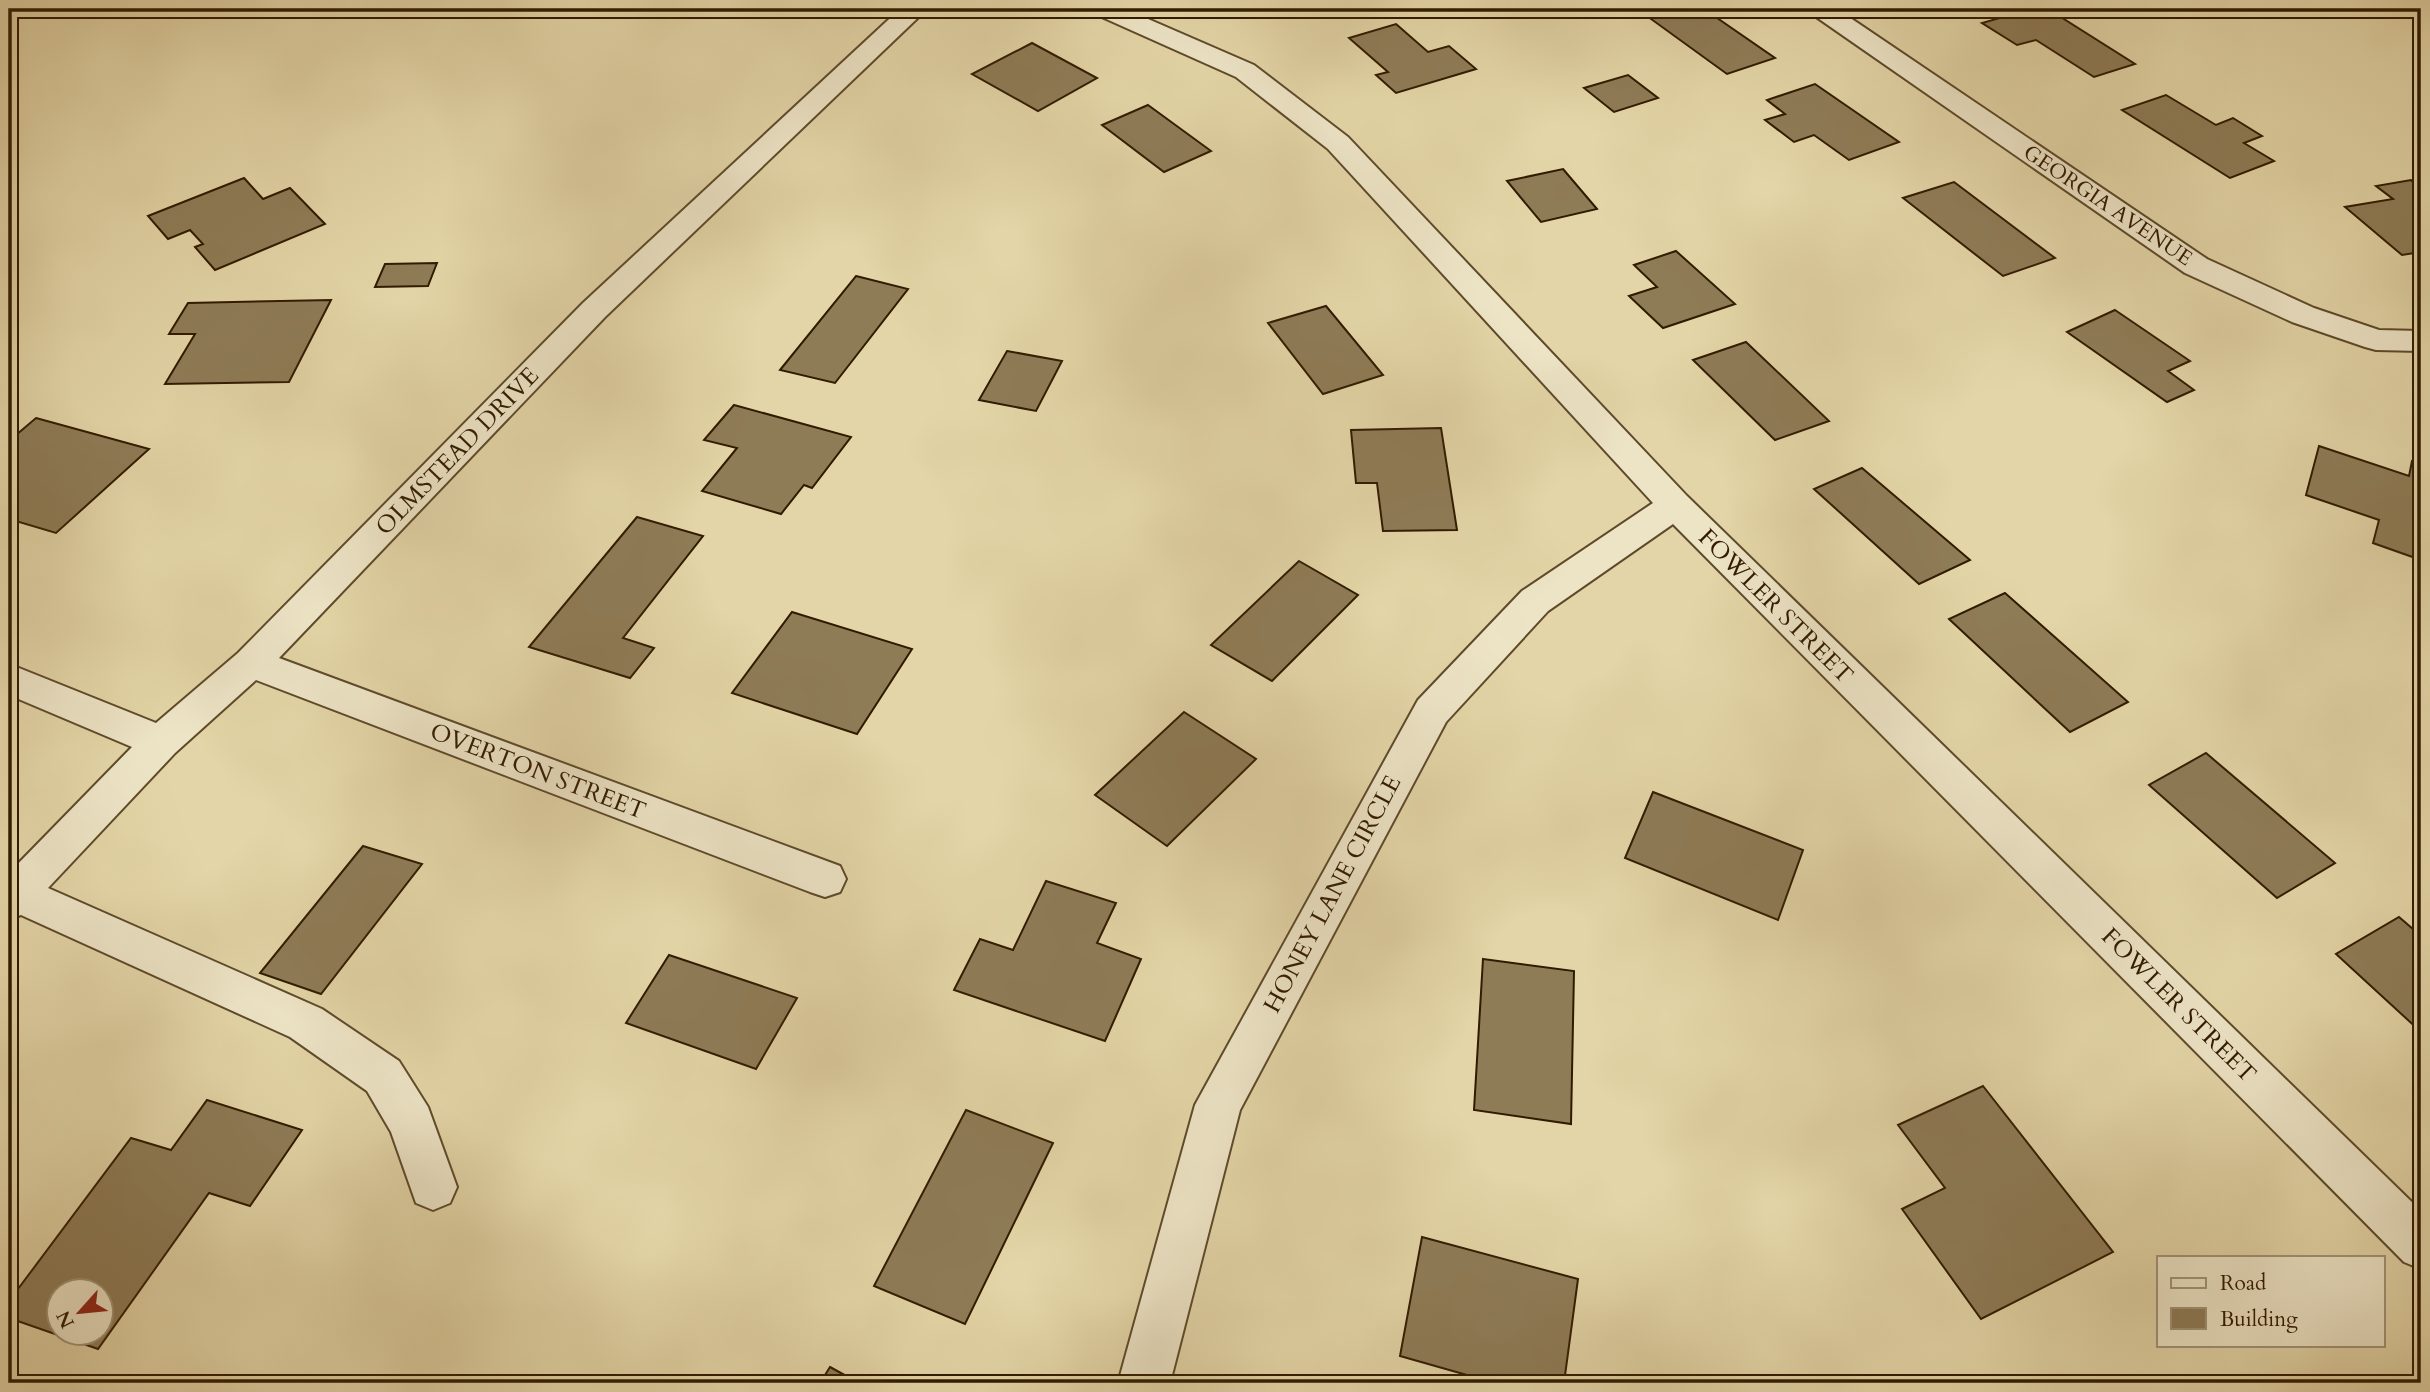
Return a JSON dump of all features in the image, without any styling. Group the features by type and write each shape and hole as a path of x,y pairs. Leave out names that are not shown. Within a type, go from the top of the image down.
{"street":[{"name":"OLMSTEAD DRIVE","path":"13,897 161,742 251,663 594,310 914,9"},
{"name":"FOWLER STREET","path":"1104,9 1244,71 1338,142 1675,505 2421,1245"},
{"name":"GEORGIA AVENUE","path":"1821,9 2196,266 2303,315 2375,340 2421,341"},
{"name":"HONEY LANE CIRCLE","path":"1144,1383 1218,1105 1432,711 1535,601 1675,505"},
{"name":"OVERTON STREET","path":"251,663 825,879"},
{"path":"9,679 161,742"},
{"path":"13,897 306,1023 383,1076 411,1123 433,1187"}],"building":[{"path":"1704,9 1775,58 1727,74 1640,11"},
{"path":"2031,9 2048,9 2135,64 2094,77 2036,40 2017,45 1982,23"},
{"path":"1396,24 1428,52 1449,46 1476,69 1396,93 1376,75 1388,72 1349,38"},
{"path":"1032,43 1097,78 1038,111 972,74"},
{"path":"1628,75 1658,98 1614,112 1584,88"},
{"path":"1815,84 1899,142 1849,160 1814,135 1794,142 1765,120 1785,114 1767,100"},
{"path":"2166,95 2216,125 2233,118 2262,136 2244,143 2274,161 2230,178 2122,110"},
{"path":"1148,105 1211,151 1164,172 1102,125"},
{"path":"1563,169 1597,209 1541,222 1507,181"},
{"path":"244,178 263,199 290,188 325,224 215,270 195,247 203,244 190,230 168,239 148,216"},
{"path":"2411,180 2421,189 2421,252 2402,255 2345,207 2393,199 2376,186"},
{"path":"1954,182 2055,258 2003,276 1903,198"},
{"path":"1676,251 1735,304 1663,328 1629,296 1657,287 1634,265"},
{"path":"437,263 428,286 375,287 385,264"},
{"path":"856,276 908,289 835,383 780,370"},
{"path":"331,300 289,382 165,384 195,334 169,334 188,303"},
{"path":"1326,306 1383,375 1323,394 1268,323"},
{"path":"2115,310 2190,361 2168,371 2194,390 2167,402 2067,332"},
{"path":"1746,342 1829,421 1775,440 1693,360"},
{"path":"1007,351 1062,361 1036,411 979,400"},
{"path":"734,405 851,437 812,488 804,485 781,514 702,491 737,448 704,440"},
{"path":"36,418 149,449 56,533 9,519 9,463 14,459 9,457 9,441"},
{"path":"1441,428 1457,530 1383,531 1377,483 1356,483 1351,430"},
{"path":"2319,446 2409,476 2412,461 2421,464 2421,560 2373,543 2379,520 2306,495"},
{"path":"1862,468 1970,560 1919,584 1814,489"},
{"path":"637,517 703,536 623,638 654,648 630,678 529,647"},
{"path":"1299,561 1358,595 1272,681 1211,645"},
{"path":"2005,593 2128,702 2070,732 1949,619"},
{"path":"792,612 912,649 857,734 732,693"},
{"path":"1184,712 1256,759 1167,846 1095,795"},
{"path":"2206,753 2335,863 2277,898 2149,785"},
{"path":"1653,792 1803,850 1778,920 1625,858"},
{"path":"363,846 422,864 321,994 260,973"},
{"path":"1046,881 1116,903 1097,943 1141,959 1105,1041 954,990 980,939 1013,950"},
{"path":"2399,917 2421,936 2421,1032 2336,954"},
{"path":"669,955 797,998 756,1069 626,1023"},
{"path":"1483,959 1574,971 1571,1124 1474,1110"},
{"path":"1983,1086 2113,1252 1981,1319 1902,1209 1945,1188 1898,1125"},
{"path":"207,1100 302,1130 250,1206 209,1193 116,1324 116,1276 46,1276 46,1331 9,1318 9,1301 131,1138 171,1150"},
{"path":"966,1110 1053,1143 965,1324 874,1286"},
{"path":"1422,1237 1578,1279 1564,1383 1495,1383 1400,1356"},
{"path":"830,1367 859,1383 820,1383"}]}
